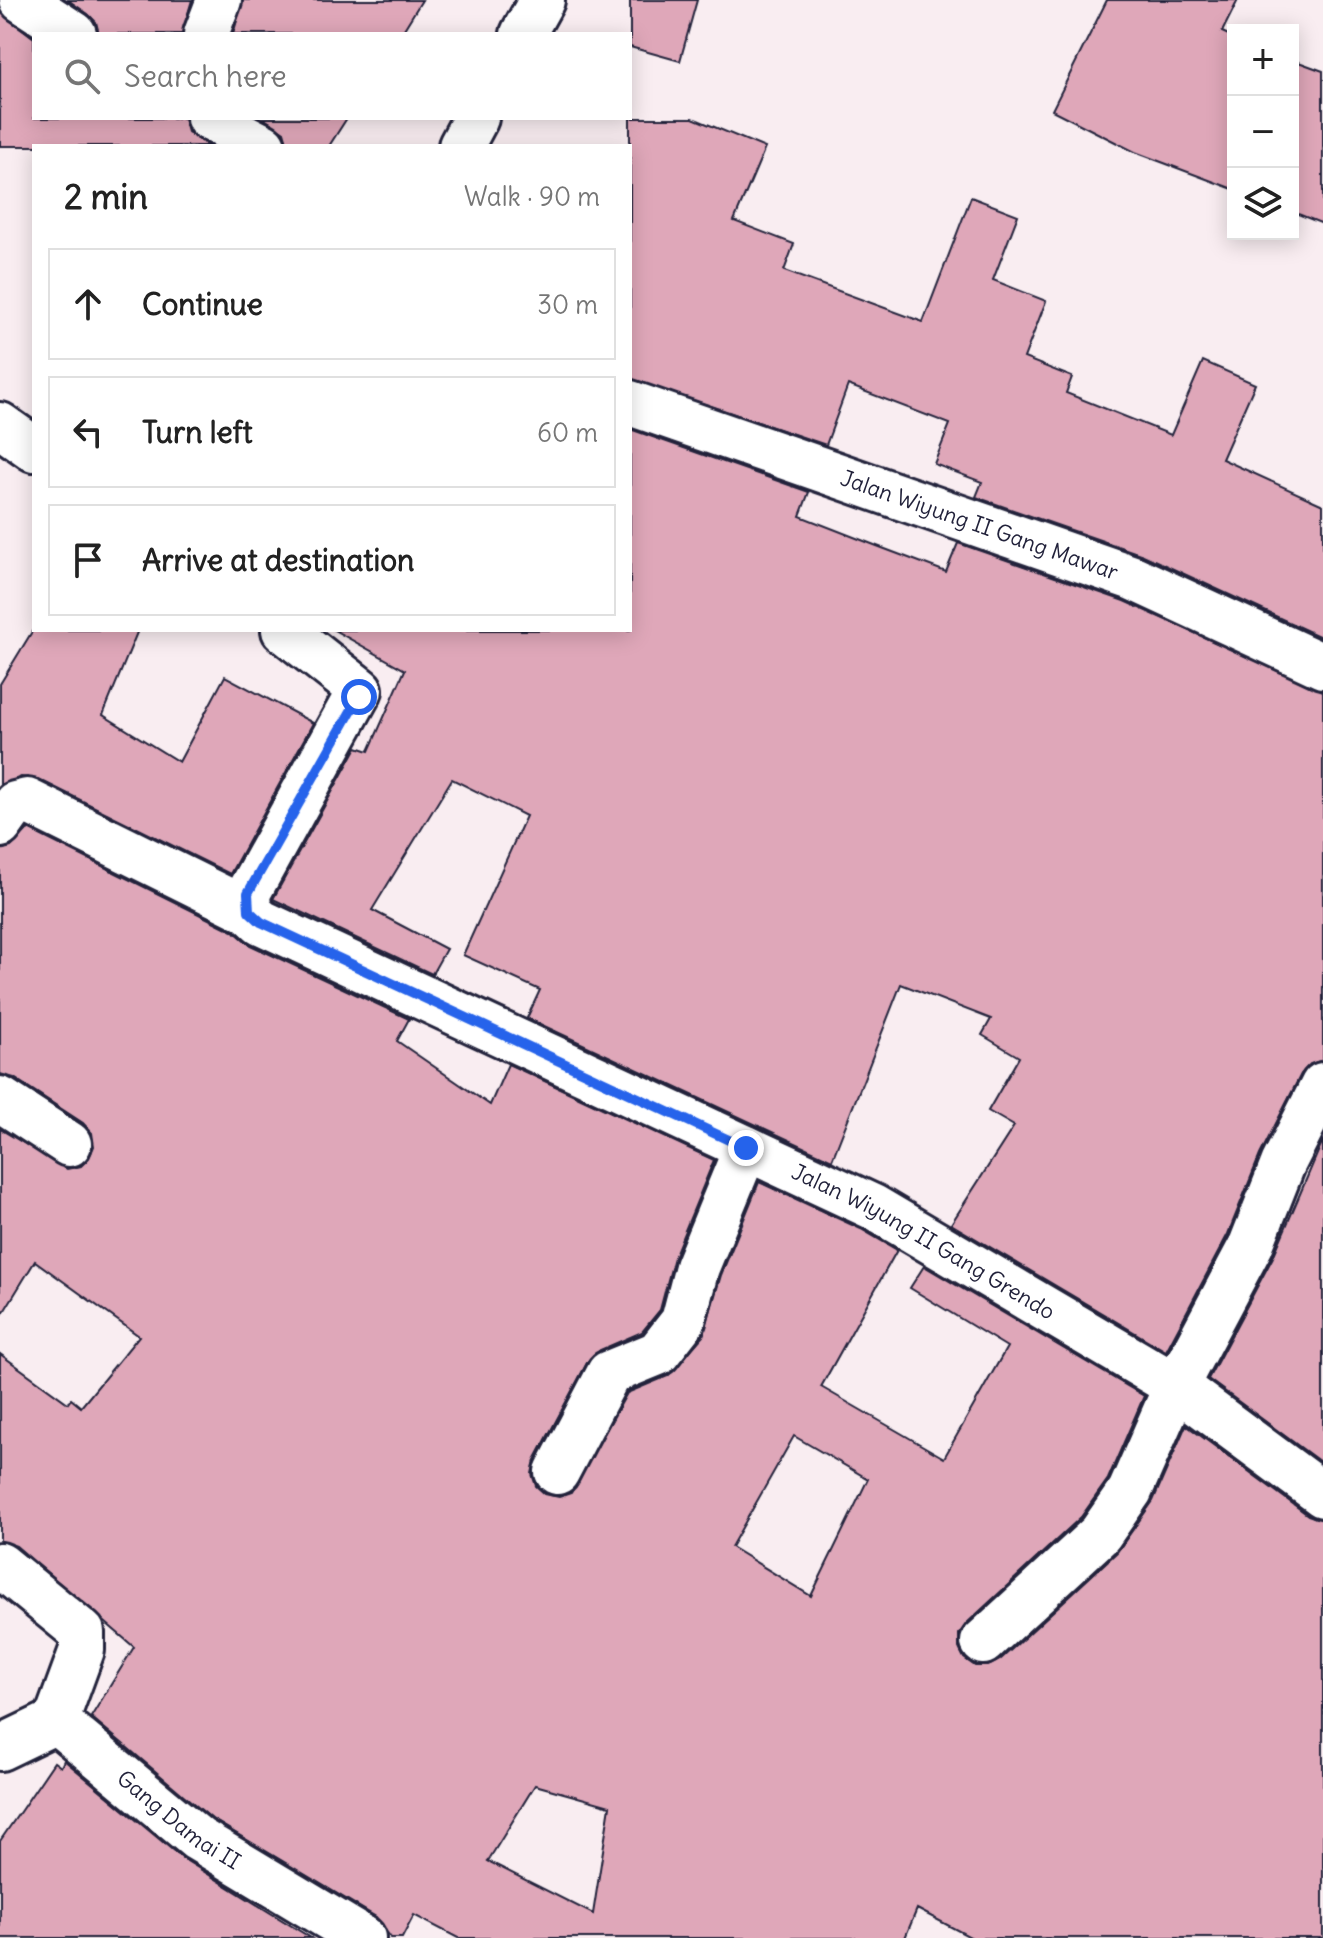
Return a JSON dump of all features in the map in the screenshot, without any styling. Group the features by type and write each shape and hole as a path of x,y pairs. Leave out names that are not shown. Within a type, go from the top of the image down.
{"street":[{"path":"22,0 71,32"},
{"path":"207,32 219,0"},
{"path":"524,32 542,0"},
{"path":"213,120 259,144"},
{"path":"462,144 475,120"},
{"name":"Jalan Wiyung II Gang Mawar","path":"632,404 1133,578 1323,666"},
{"path":"0,425 32,448"},
{"path":"249,911 248,893 360,690 287,632"},
{"name":"Jalan Wiyung II Gang Grendo","path":"0,825 15,804 27,801 249,911 261,922 873,1207 1176,1386 1323,1495"},
{"path":"983,1642 1100,1534 1130,1491 1176,1386 1251,1245 1289,1151 1323,1085"},
{"path":"0,1099 69,1144"},
{"path":"557,1472 609,1373 658,1353 683,1321 697,1267 746,1148"},
{"path":"0,1565 82,1632 82,1650 56,1721 0,1748"},
{"name":"Gang Damai II","path":"56,1721 198,1839 363,1938"}],"building":[{"path":"68,0 192,0 183,32 98,32 96,22"},
{"path":"243,0 422,0 402,32 234,32"},
{"path":"630,0 697,0 680,61 632,48"},
{"path":"1107,0 1238,0 1222,32 1227,34 1227,187 1135,152 1052,110"},
{"path":"0,12 32,36 32,120 185,120 188,132 206,144 32,144 0,146"},
{"path":"1299,62 1323,71 1323,224 1299,214"},
{"path":"632,118 693,118 765,148 734,221 794,244 784,271 923,322 971,197 1018,215 993,280 1046,301 1024,358 1072,377 1066,393 1171,435 1203,361 1255,384 1222,459 1323,505 1323,638 1143,555 976,497 982,482 934,464 950,424 848,385 826,445 632,380"},
{"path":"266,120 346,120 330,144 287,144 284,132"},
{"path":"632,430 809,492 800,516 877,546 946,572 958,543 1124,601 1323,691 1323,1060 1310,1064 1301,1074 1260,1155 1228,1234 1166,1351 951,1224 1014,1126 988,1111 1019,1057 982,1035 991,1019 901,984 832,1160 527,1018 540,990 463,955 526,816 452,779 372,910 446,949 432,974 273,899 357,747 369,751 405,670 338,632 632,632"},
{"path":"32,632 137,632 103,715 179,762 225,676 313,723 230,874 38,779 21,777 0,786 0,684"},
{"path":"28,829 235,932 250,945 409,1019 397,1041 490,1105 508,1064 714,1160 674,1257 660,1310 642,1332 600,1350 588,1361 535,1460 532,1474 536,1486 545,1494 559,1497 571,1493 627,1393 668,1376 703,1336 721,1275 759,1182 861,1229 897,1250 821,1387 944,1458 1007,1347 910,1288 924,1266 1144,1396 1108,1479 1081,1517 959,1634 959,1648 964,1658 975,1666 988,1666 1000,1660 1117,1552 1153,1501 1186,1425 1308,1515 1323,1520 1323,1938 972,1938 917,1909 905,1938 458,1938 414,1915 402,1938 391,1938 376,1917 212,1819 91,1717 134,1647 16,1546 0,1541 0,1354 68,1403 71,1399 81,1407 139,1336 35,1261 0,1318 0,1129 67,1169 81,1166 94,1146 92,1133 83,1123 14,1078 0,1074 0,850 11,847","holes":["794,1436 868,1479 811,1596 731,1547","535,1785 610,1806 593,1914 488,1861"]},
{"path":"1323,1140 1323,1464 1208,1379 1273,1257"},
{"path":"64,1760 182,1858 311,1938 0,1938 0,1841 54,1762 61,1767"}],"route":[{"path":"359,697 248,893 249,911 261,922 746,1148"}]}
